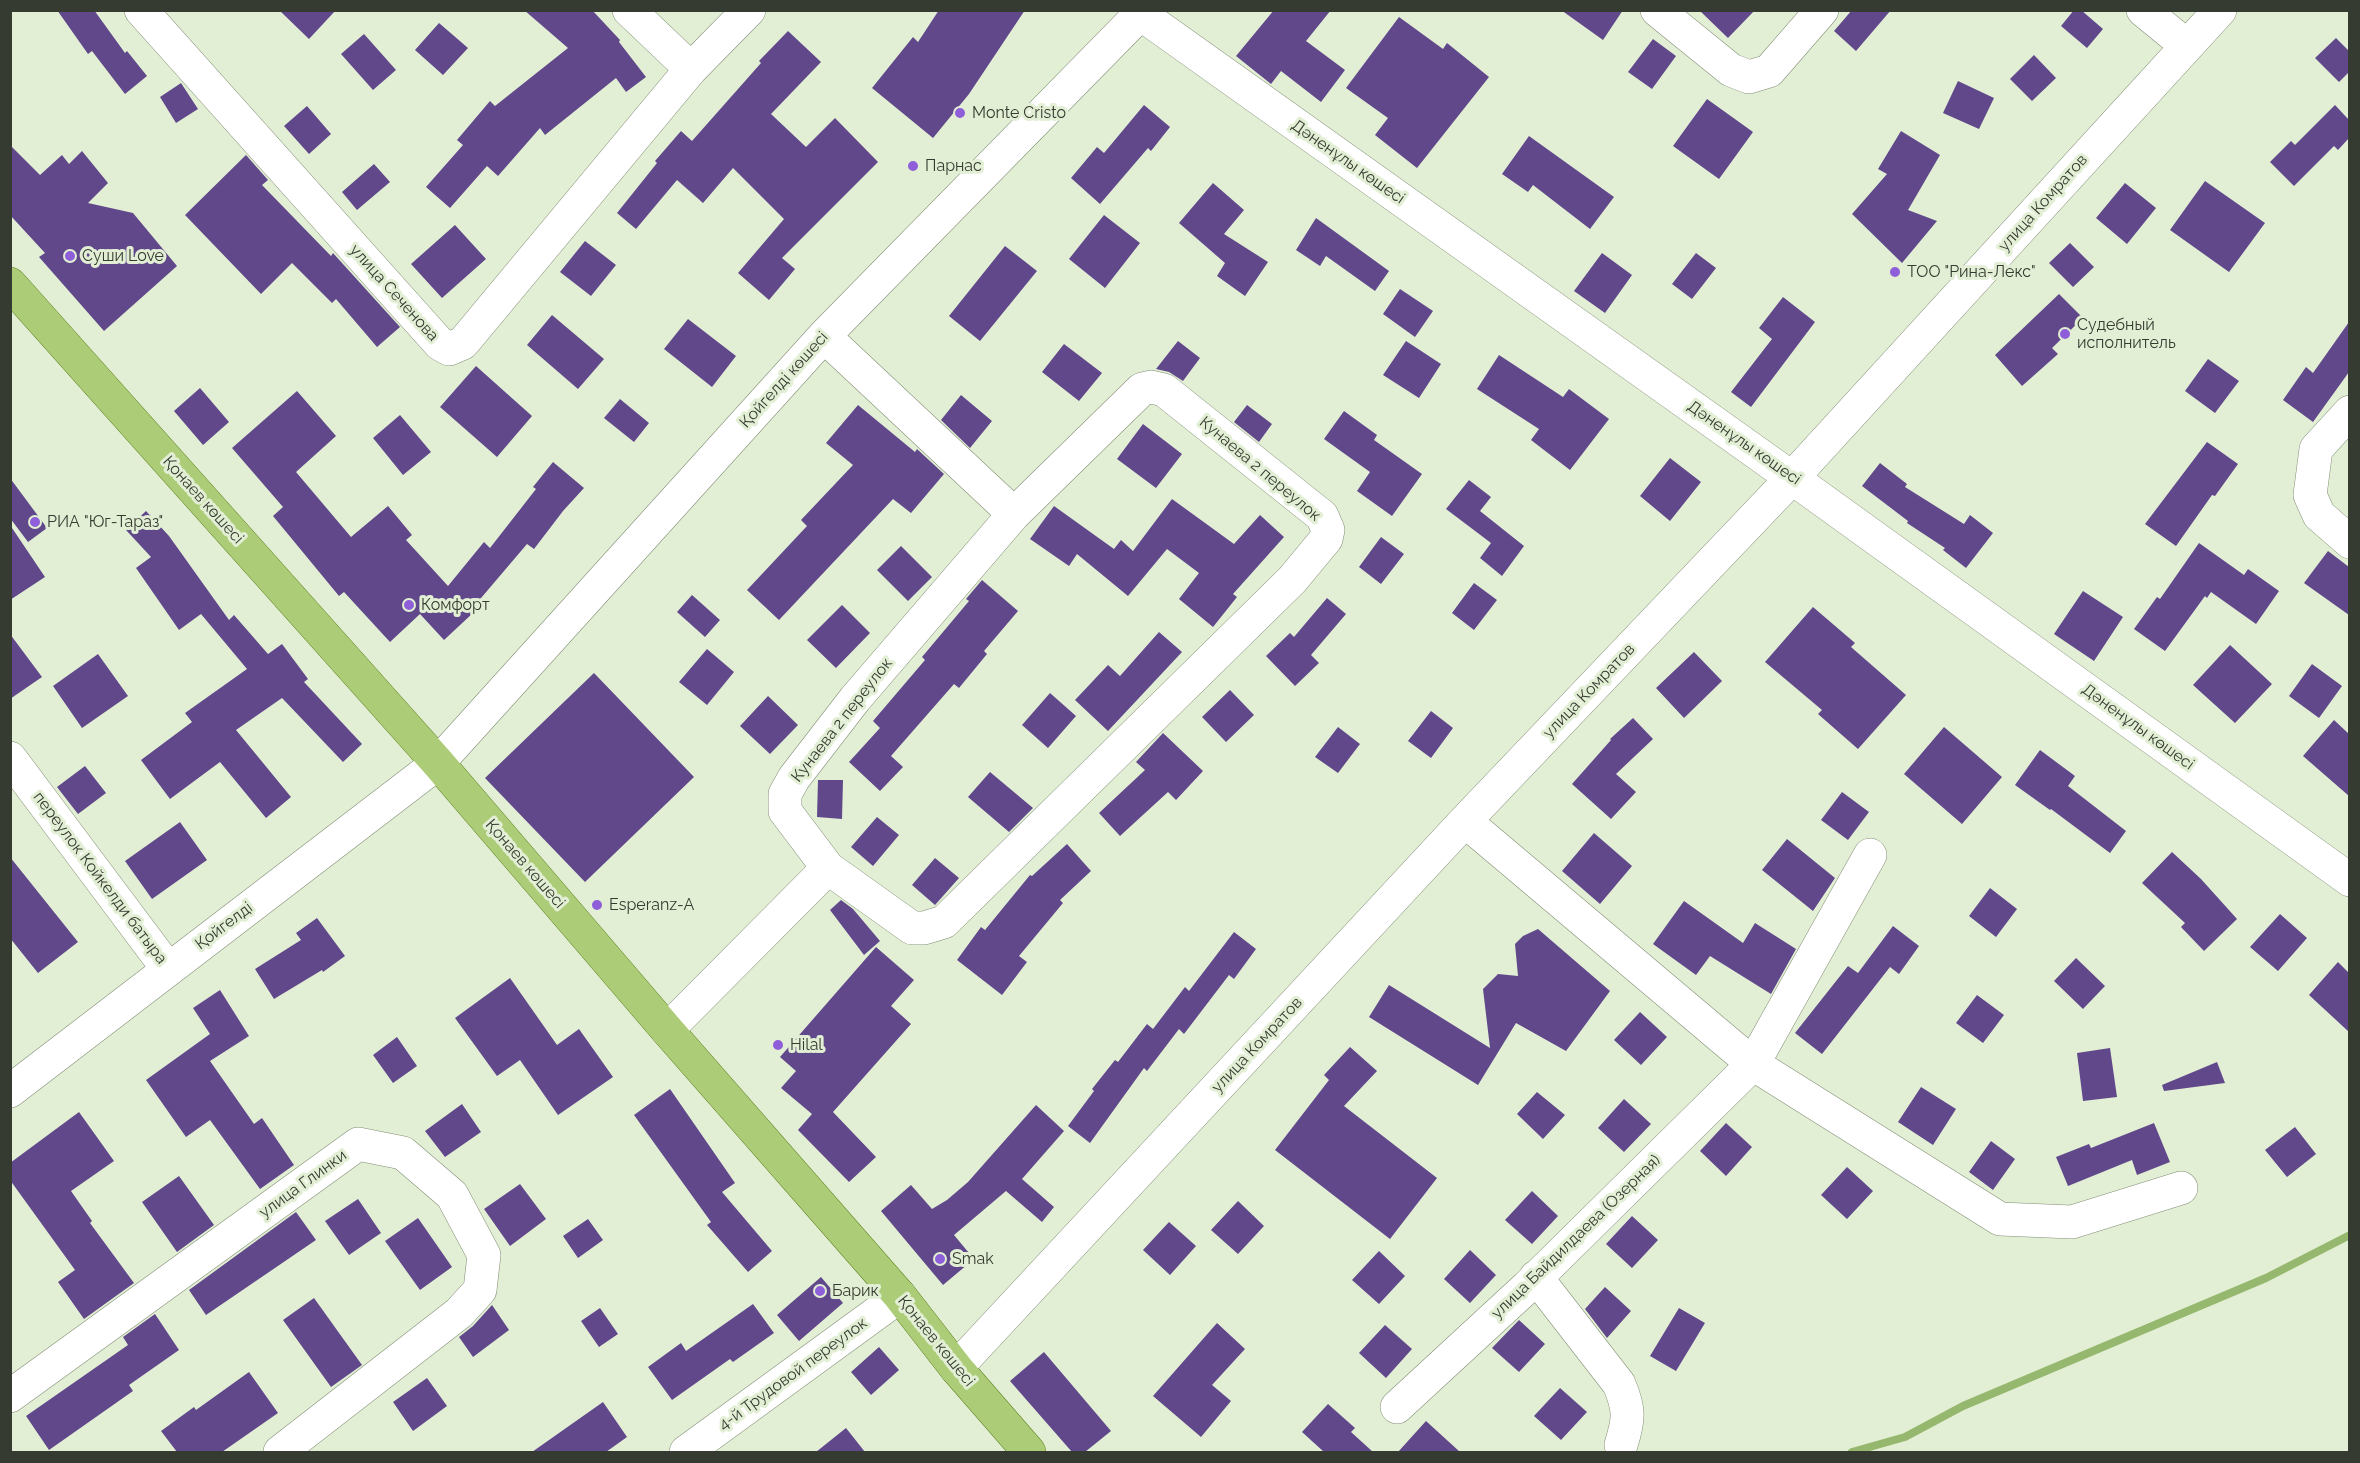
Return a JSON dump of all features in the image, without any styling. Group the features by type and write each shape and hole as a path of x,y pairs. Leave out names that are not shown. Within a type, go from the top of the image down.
{"main road":[{"name":"Қонаев көшесі","path":"10,284 438,763 667,1030 900,1296 1019,1449"}],"street":[{"name":"улица Сеченова","path":"141,10 440,344 449,349 463,343 691,69 749,10"},
{"path":"629,10 691,69"},
{"path":"1657,10 1731,70 1749,76 1769,71 1822,10"},
{"path":"2143,10 2187,46"},
{"name":"улица Комратов","path":"956,1368 1465,821 1792,478 2220,10"},
{"name":"Қойгелді көшесі","path":"438,763 824,336 1140,12"},
{"name":"Дәненұлы көшесі","path":"1140,12 2349,880"},
{"path":"824,336 1014,514"},
{"name":"Кунаева 2 переулок","path":"1151,387 1164,390 1322,516 1328,530 1326,538 1293,580 944,922 912,928 828,868 785,811 785,794 794,778 855,699 1014,514 1142,389 1151,387"},
{"path":"2349,412 2316,449 2310,495 2319,515 2349,542"},
{"name":"переулок Койкелди батыра","path":"10,759 168,969"},
{"name":"Қойгелді","path":"10,1091 438,763"},
{"path":"1465,821 1753,1064 2000,1220 2072,1222 2181,1188"},
{"name":"улица Байдилдаева (Озерная)","path":"1397,1407 1536,1277 1753,1064 1870,855"},
{"path":"667,1030 828,868"},
{"name":"улица Глинки","path":"10,1396 358,1144 403,1153 452,1195 484,1255 480,1290 459,1313 280,1452"},
{"path":"1536,1277 1619,1384 1628,1404 1629,1422 1621,1446"},
{"name":"4-й Трудовой переулок","path":"686,1452 900,1296"}],"building":[{"path":"57,10 94,10 125,53 127,51 147,76 125,94 92,51 88,54"},
{"path":"279,10 336,10 309,39"},
{"path":"524,10 592,10 620,40 619,42 646,77 626,92 616,78 545,135 540,128 498,176 487,166 450,208 426,187 463,145 457,140 490,101 495,106 568,48"},
{"path":"939,10 1025,10 969,94 933,138 872,88 913,37 918,42"},
{"path":"1274,10 1331,10 1306,41 1345,70 1321,102 1281,71 1271,84 1236,56"},
{"path":"1561,10 1623,10 1603,40"},
{"path":"1699,10 1755,10 1728,38"},
{"path":"1852,10 1891,10 1856,51 1834,31"},
{"path":"2074,10 2081,10 2103,29 2087,48 2061,26"},
{"path":"1399,17 1443,49 1447,43 1489,77 1417,168 1375,135 1388,118 1346,88"},
{"path":"439,23 468,48 443,75 415,50"},
{"path":"788,31 821,62 771,114 806,147 835,118 878,162 782,258 795,269 769,300 738,273 784,219 733,168 703,203 677,180 636,229 617,213 657,163 655,161 681,131 692,141 761,63 759,61"},
{"path":"364,34 396,70 373,90 341,54"},
{"path":"2336,38 2349,51 2349,72 2339,82 2315,58"},
{"path":"1653,39 1676,56 1652,89 1628,72"},
{"path":"2034,55 2056,78 2032,101 2010,79"},
{"path":"1958,81 1994,98 1979,129 1943,113"},
{"path":"181,83 198,109 176,123 160,97"},
{"path":"1707,99 1753,132 1719,179 1673,146"},
{"path":"1144,105 1170,127 1151,151 1148,148 1100,204 1071,178 1097,147 1104,153"},
{"path":"2335,105 2349,120 2349,138 2338,150 2334,146 2294,186 2270,162 2291,141 2295,145"},
{"path":"307,106 331,134 309,154 284,126"},
{"path":"1901,131 1940,155 1908,210 1937,221 1902,263 1852,214 1887,174 1878,169"},
{"path":"1529,136 1614,197 1590,229 1533,185 1528,192 1502,174"},
{"path":"10,145 40,175 62,155 69,164 82,151 108,183 88,203 133,213 177,266 104,331 39,257 45,253 10,215"},
{"path":"246,155 268,180 262,185 331,256 333,253 400,327 377,347 336,299 332,303 292,263 261,294 185,215"},
{"path":"374,164 390,182 357,210 342,192"},
{"path":"2205,181 2265,223 2229,272 2170,230"},
{"path":"1213,183 1244,210 1224,234 1268,262 1245,296 1217,276 1225,263 1179,223"},
{"path":"2125,183 2156,208 2127,244 2096,218"},
{"path":"1104,215 1140,243 1105,288 1069,259"},
{"path":"1316,218 1389,271 1375,291 1326,256 1320,266 1296,250"},
{"path":"455,225 486,259 442,298 411,264"},
{"path":"585,241 616,265 591,296 560,272"},
{"path":"2070,243 2094,267 2073,287 2049,263"},
{"path":"1005,246 1037,271 980,341 949,316"},
{"path":"1602,253 1632,275 1605,313 1574,291"},
{"path":"1696,253 1716,268 1692,299 1672,284"},
{"path":"1400,289 1433,311 1415,337 1383,314"},
{"path":"2059,294 2083,318 2052,348 2058,354 2022,386 1995,355"},
{"path":"1783,297 1815,322 1751,407 1731,392 1772,339 1759,328"},
{"path":"552,315 604,359 578,389 527,345"},
{"path":"688,319 736,356 712,387 664,349"},
{"path":"2349,322 2349,372 2313,422 2283,400 2306,367 2313,373"},
{"path":"1178,341 1200,358 1183,381 1169,372 1156,369"},
{"path":"1406,341 1441,364 1419,398 1383,375"},
{"path":"1064,344 1102,373 1079,401 1042,372"},
{"path":"1499,355 1563,397 1569,389 1609,419 1570,470 1531,440 1539,429 1477,389"},
{"path":"2208,359 2239,381 2215,413 2185,391"},
{"path":"476,366 532,416 497,457 440,407"},
{"path":"200,388 229,422 203,445 174,411"},
{"path":"297,391 336,436 296,472 351,537 388,506 412,535 406,540 448,586 484,542 490,548 536,489 533,487 553,462 584,488 534,549 527,544 470,611 473,613 444,640 420,614 390,642 344,592 339,596 273,516 283,507 232,448"},
{"path":"961,395 992,421 970,448 941,420"},
{"path":"620,399 649,423 634,442 604,418"},
{"path":"858,405 915,452 917,449 944,474 911,513 893,499 779,620 747,590 807,526 801,520 853,465 826,443"},
{"path":"1247,405 1272,424 1259,442 1234,422"},
{"path":"1344,411 1377,435 1374,440 1422,474 1392,516 1357,491 1370,472 1324,439"},
{"path":"400,415 431,452 403,475 373,438"},
{"path":"1143,424 1182,454 1156,488 1117,459"},
{"path":"2207,442 2238,464 2215,496 2212,495 2176,546 2145,524"},
{"path":"1670,458 1701,482 1670,521 1640,496"},
{"path":"1880,463 1907,484 1905,487 1964,524 1970,515 1993,533 1966,568 1943,550 1945,548 1907,523 1908,521 1862,486"},
{"path":"10,478 47,528 28,542 10,518"},
{"path":"1469,480 1491,497 1480,511 1524,546 1502,576 1480,558 1491,543 1446,509"},
{"path":"1172,499 1234,544 1260,515 1284,537 1233,594 1237,597 1213,627 1179,599 1199,573 1167,549 1128,596 1077,554 1069,566 1030,539 1054,506 1114,549 1121,540 1133,551"},
{"path":"146,511 169,536 229,620 234,615 268,654 282,644 308,679 304,682 362,744 343,762 282,698 236,730 291,797 266,818 220,762 170,799 141,760 192,722 185,713 247,669 201,614 179,630 136,568 151,557 126,530"},
{"path":"10,525 45,577 10,600"},
{"path":"1381,537 1404,554 1381,584 1359,567"},
{"path":"2199,543 2244,575 2248,569 2279,591 2256,624 2211,592 2207,598 2205,596 2165,651 2134,629 2157,597 2160,599"},
{"path":"901,546 932,577 908,601 877,570"},
{"path":"2328,551 2349,567 2349,615 2304,583"},
{"path":"982,580 1018,611 984,651 987,654 959,688 954,684 891,756 903,767 880,791 849,762 880,728 873,721 925,660 922,657 969,601 966,599"},
{"path":"1474,583 1497,600 1474,630 1452,613"},
{"path":"2083,591 2123,617 2094,661 2054,634"},
{"path":"692,595 720,620 705,637 677,612"},
{"path":"1327,598 1346,614 1311,655 1319,663 1295,686 1266,656 1290,633 1294,637"},
{"path":"842,605 870,633 836,668 807,640"},
{"path":"1813,607 1855,643 1851,647 1906,695 1858,749 1818,714 1822,710 1765,662"},
{"path":"1159,632 1182,652 1108,731 1075,700 1108,665 1120,676"},
{"path":"10,634 42,677 10,699"},
{"path":"2230,645 2272,684 2235,723 2193,685"},
{"path":"707,649 734,672 707,705 679,682"},
{"path":"1694,652 1722,681 1684,718 1656,688"},
{"path":"98,654 128,696 82,728 53,686"},
{"path":"2312,664 2342,686 2319,718 2289,696"},
{"path":"594,673 694,777 585,882 485,778"},
{"path":"1230,690 1254,715 1226,742 1202,717"},
{"path":"1050,693 1076,716 1048,748 1022,725"},
{"path":"768,696 798,725 770,754 740,726"},
{"path":"1431,711 1453,728 1431,758 1408,741"},
{"path":"1633,718 1653,739 1616,774 1636,792 1611,819 1572,784 1610,739"},
{"path":"2334,720 2349,734 2349,796 2303,756"},
{"path":"1338,727 1360,744 1338,773 1315,757"},
{"path":"1944,727 2002,777 1962,824 1904,774"},
{"path":"1163,733 1203,771 1176,800 1168,792 1120,836 1099,813 1145,770 1136,762"},
{"path":"2040,750 2075,776 2068,786 2126,831 2110,853 2015,785"},
{"path":"85,766 106,793 78,814 57,787"},
{"path":"990,772 1033,808 1009,832 968,797"},
{"path":"818,780 843,780 842,819 817,817"},
{"path":"1842,792 1869,812 1848,840 1821,820"},
{"path":"877,817 899,835 873,866 851,847"},
{"path":"180,822 207,860 152,899 125,861"},
{"path":"1594,833 1632,866 1600,904 1562,871"},
{"path":"1787,839 1835,878 1813,911 1762,870"},
{"path":"1067,844 1091,871 1060,900 1063,903 1019,956 1027,962 1002,995 957,960 981,927 985,930 1030,875 1032,876"},
{"path":"2172,852 2201,879 2237,919 2204,951 2181,927 2185,923 2142,883"},
{"path":"10,857 78,942 38,973 10,938"},
{"path":"935,858 959,878 935,905 912,885"},
{"path":"1990,888 2017,909 1996,937 1969,916"},
{"path":"841,900 853,909 880,941 864,955 830,910"},
{"path":"1684,901 1743,943 1755,923 1796,949 1771,994 1710,956 1696,975 1653,944"},
{"path":"2280,914 2307,938 2278,971 2250,947"},
{"path":"317,918 345,956 323,972 322,970 274,999 255,969 301,940 296,933"},
{"path":"1893,926 1919,946 1899,974 1890,967 1822,1054 1795,1033 1848,966 1858,973"},
{"path":"1538,929 1610,991 1566,1051 1516,1023 1478,1085 1369,1017 1389,985 1490,1048 1483,989 1498,974 1518,976 1515,944 1523,936"},
{"path":"1234,932 1256,949 1234,979 1229,975 1184,1034 1179,1029 1147,1071 1144,1068 1090,1143 1068,1126 1094,1091 1092,1089 1115,1060 1118,1062 1147,1024 1153,1029 1185,987 1189,991"},
{"path":"876,947 914,980 891,1006 911,1024 833,1112 876,1157 849,1182 798,1130 812,1114 781,1088 796,1071 780,1057"},
{"path":"2076,958 2105,986 2083,1009 2054,981"},
{"path":"2338,962 2349,973 2349,1032 2309,995"},
{"path":"510,978 557,1045 579,1029 613,1077 558,1115 520,1060 497,1076 455,1018"},
{"path":"220,990 249,1036 210,1061 254,1124 262,1118 294,1165 260,1189 210,1120 186,1137 146,1080 210,1034 193,1008"},
{"path":"1977,995 2004,1015 1983,1043 1956,1023"},
{"path":"1640,1012 1667,1037 1641,1065 1614,1040"},
{"path":"397,1037 417,1066 393,1083 373,1055"},
{"path":"1350,1047 1377,1071 1344,1106 1437,1178 1390,1239 1275,1150 1329,1080 1324,1075"},
{"path":"2110,1048 2117,1097 2083,1101 2077,1053"},
{"path":"2217,1062 2225,1083 2164,1091 2162,1085"},
{"path":"1921,1087 1956,1109 1933,1145 1898,1122"},
{"path":"670,1089 735,1183 722,1192 772,1251 748,1272 707,1225 711,1222 634,1115"},
{"path":"1537,1092 1565,1115 1543,1139 1517,1114"},
{"path":"1624,1099 1651,1124 1624,1152 1598,1128"},
{"path":"462,1104 481,1132 445,1157 425,1131"},
{"path":"1036,1105 1064,1131 1022,1179 1054,1207 1042,1222 1006,1191 954,1235 974,1259 943,1285 881,1211 911,1185 932,1209 947,1200 968,1182"},
{"path":"79,1112 114,1161 71,1191 92,1221 90,1223 134,1283 84,1319 58,1282 75,1270 10,1180 10,1163"},
{"path":"1726,1123 1752,1147 1726,1176 1700,1151"},
{"path":"2154,1123 2170,1162 2137,1175 2132,1160 2068,1186 2056,1157 2089,1144 2091,1148"},
{"path":"2295,1127 2316,1154 2287,1177 2265,1150"},
{"path":"1991,1141 2015,1159 1993,1190 1969,1172"},
{"path":"1847,1167 1873,1191 1847,1219 1821,1195"},
{"path":"179,1176 214,1225 177,1252 142,1202"},
{"path":"520,1184 546,1219 510,1246 484,1209"},
{"path":"1532,1191 1558,1216 1532,1244 1505,1220"},
{"path":"358,1199 381,1233 349,1255 325,1221"},
{"path":"1238,1201 1264,1226 1238,1254 1211,1230"},
{"path":"296,1212 316,1240 206,1315 189,1290"},
{"path":"1632,1216 1658,1240 1632,1268 1606,1244"},
{"path":"418,1218 452,1267 420,1290 385,1241"},
{"path":"588,1219 603,1240 578,1258 563,1236"},
{"path":"1169,1222 1196,1246 1170,1275 1143,1250"},
{"path":"1470,1250 1496,1275 1470,1303 1444,1279"},
{"path":"1379,1251 1405,1276 1379,1304 1352,1280"},
{"path":"821,1277 843,1303 799,1341 777,1315"},
{"path":"1605,1287 1631,1311 1607,1338 1585,1309"},
{"path":"314,1298 362,1365 331,1387 283,1320"},
{"path":"753,1304 774,1333 733,1362 730,1359 672,1400 648,1367 681,1343 686,1351"},
{"path":"492,1305 509,1330 473,1357 459,1337 473,1326"},
{"path":"600,1308 618,1334 599,1347 581,1321"},
{"path":"1679,1308 1705,1323 1676,1371 1650,1356"},
{"path":"155,1314 179,1350 129,1385 133,1391 49,1450 26,1416 128,1345 123,1337"},
{"path":"1519,1320 1545,1344 1519,1372 1492,1348"},
{"path":"1217,1323 1245,1349 1212,1385 1231,1401 1201,1437 1153,1396"},
{"path":"1385,1325 1412,1349 1386,1378 1359,1353"},
{"path":"879,1347 899,1370 871,1395 851,1372"},
{"path":"1044,1352 1111,1431 1085,1452 1072,1452 1010,1381"},
{"path":"249,1372 278,1413 222,1452 177,1452 161,1431 194,1407 196,1410"},
{"path":"427,1378 447,1406 413,1431 393,1402"},
{"path":"1560,1388 1587,1412 1561,1440 1534,1416"},
{"path":"603,1402 627,1437 606,1452 532,1452"},
{"path":"1328,1404 1355,1428 1351,1432 1373,1452 1324,1452 1302,1432"},
{"path":"1426,1421 1460,1452 1398,1452"},
{"path":"846,1428 865,1452 816,1452"}],"waterway":[{"path":"1852,1452 1905,1437 1963,1406 2266,1278 2350,1235"}],"place":[{"name":"Monte Cristo","path":"960,113"},
{"name":"Парнас","path":"913,166"},
{"name":"Суши Love","path":"70,256"},
{"name":"ТОО \"Рина-Лекс\"","path":"1895,272"},
{"name":"Судебный исполнитель","path":"2065,334"},
{"name":"РИА \"Юг-Тараз\"","path":"35,522"},
{"name":"Комфорт","path":"409,605"},
{"name":"Esperanz-A","path":"597,905"},
{"name":"Hilal","path":"778,1045"},
{"name":"Smak","path":"940,1259"},
{"name":"Барик","path":"820,1291"}]}
